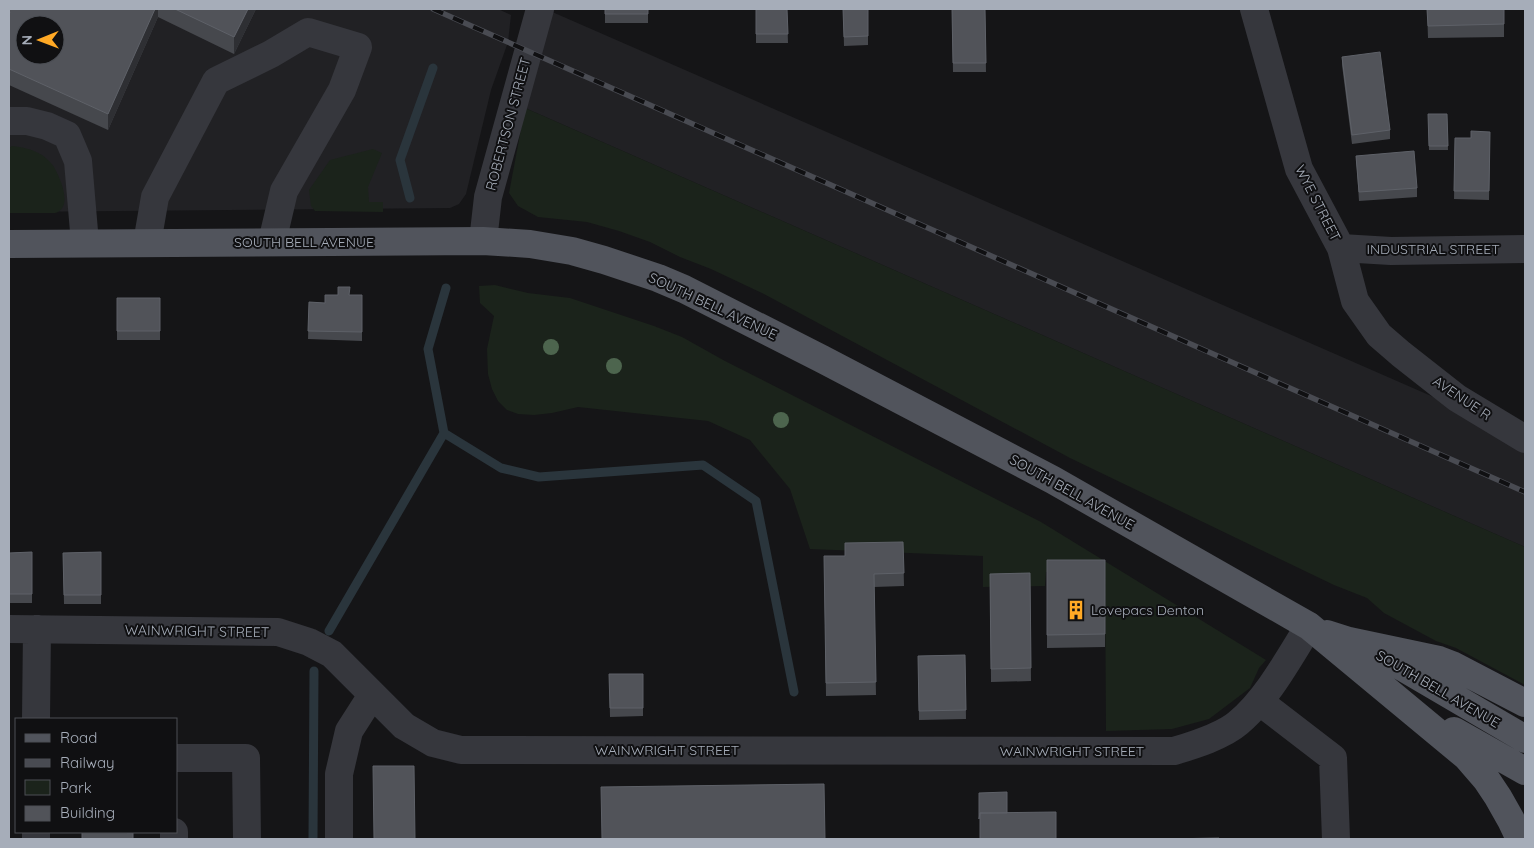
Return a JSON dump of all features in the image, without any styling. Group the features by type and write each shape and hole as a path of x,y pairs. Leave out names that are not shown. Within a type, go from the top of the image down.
{"main road":[{"name":"SOUTH BELL AVENUE","path":"9,244 483,241 530,244 572,251 604,260 684,289 822,358 1053,480 1313,628 1380,654 1525,739"},
{"name":"SOUTH BELL AVENUE","path":"1313,628 1467,757 1486,779 1498,797 1520,839"},
{"name":"SOUTH BELL AVENUE","path":"1349,641 1439,660 1525,703"},
{"name":"SOUTH BELL AVENUE","path":"1388,692 1525,772"}],"street":[{"name":"ROBERTSON STREET","path":"483,241 488,197 540,9"},
{"name":"WYE STREET","path":"1254,9 1299,169 1341,248 1355,301 1378,335 1401,354"},
{"path":"147,243 155,197 216,81 271,54 308,32 358,47 342,90 284,190 272,242"},
{"path":"9,121 27,121 48,126 67,135 78,161 85,243"},
{"name":"INDUSTRIAL STREET","path":"1341,248 1391,251 1525,249"},
{"name":"AVENUE R","path":"1401,354 1457,398 1525,439"},
{"name":"WAINWRIGHT STREET","path":"9,629 278,632 309,642 332,654 404,726 433,743 461,750 1174,751 1206,741 1237,724 1260,702 1313,628"},
{"path":"36,718 37,629"},
{"path":"339,839 339,774 349,731 372,694"},
{"path":"1260,702 1334,758 1336,839"},
{"path":"178,758 246,758 246,839"}],"shaded area":[{"path":"9,9 498,9 511,15 508,42 491,90 466,194 459,204 450,208 9,212"},
{"path":"550,11 1525,437 1525,547 525,108"}],"green space":[{"path":"525,108 1525,547 1525,685 1456,648 1436,641 1384,613 1367,598 1334,585 1070,458 764,294 650,242 587,222 538,217 518,206 509,193"},
{"path":"12,146 38,153 53,165 64,193 63,206 60,210 55,213 9,213 9,148"},
{"path":"373,149 382,153 368,187 369,202 383,202 383,212 315,211 311,206 309,190 330,160"},
{"path":"495,285 528,293 570,298 682,337 725,361 1041,522 1266,660 1259,668 1250,688 1209,719 1172,729 1106,731 1105,572 1046,572 1045,586 983,587 983,556 810,549 790,489 750,440 708,421 578,407 534,415 518,414 507,410 498,401 488,374 487,349 494,316 480,303 479,286"}],"building":[{"path":"9,9 155,9 108,114 9,69"},
{"path":"175,9 248,9 234,37"},
{"path":"605,9 648,9 648,14 605,14"},
{"path":"756,9 787,9 788,34 756,34"},
{"path":"843,9 868,9 868,36 844,37"},
{"path":"952,9 985,9 986,63 953,63"},
{"path":"1427,9 1504,9 1504,24 1428,26"},
{"path":"1380,52 1390,130 1352,135 1342,57"},
{"path":"1428,114 1447,114 1448,146 1429,146"},
{"path":"1471,131 1490,132 1489,191 1454,191 1455,138 1471,138"},
{"path":"1414,151 1417,188 1359,192 1356,156"},
{"path":"338,287 350,287 349,295 362,295 362,332 308,331 309,302 325,303 325,295 338,295"},
{"path":"117,298 160,298 160,331 117,331"},
{"path":"903,542 904,573 874,574 876,682 826,683 824,556 845,556 845,543"},
{"path":"32,552 32,594 9,594 9,553"},
{"path":"101,552 101,595 64,595 63,553"},
{"name":"Lovepacs Denton","path":"1047,560 1105,560 1105,634 1047,635"},
{"path":"1030,573 1031,668 991,669 990,574"},
{"path":"965,655 966,710 919,711 918,656"},
{"path":"609,674 643,674 643,708 610,708"},
{"path":"373,766 414,766 415,839 374,839"},
{"path":"824,784 825,839 602,839 601,787"},
{"path":"1007,792 1007,813 980,813 979,819 979,793"},
{"path":"1056,812 1056,839 980,839 980,813"},
{"path":"82,833 133,833 133,839 82,839"},
{"path":"1219,838 1219,839 1166,839"}],"waterway":[{"path":"410,198 400,160 433,68"},
{"path":"446,288 428,349 444,433 501,468 539,477 703,465 756,501 794,692"},
{"path":"329,631 444,433"},
{"path":"313,839 314,671"}],"railway":[{"path":"433,9 1525,492"}],"place":[{"name":"Lovepacs Denton","path":"1076,610"}]}
